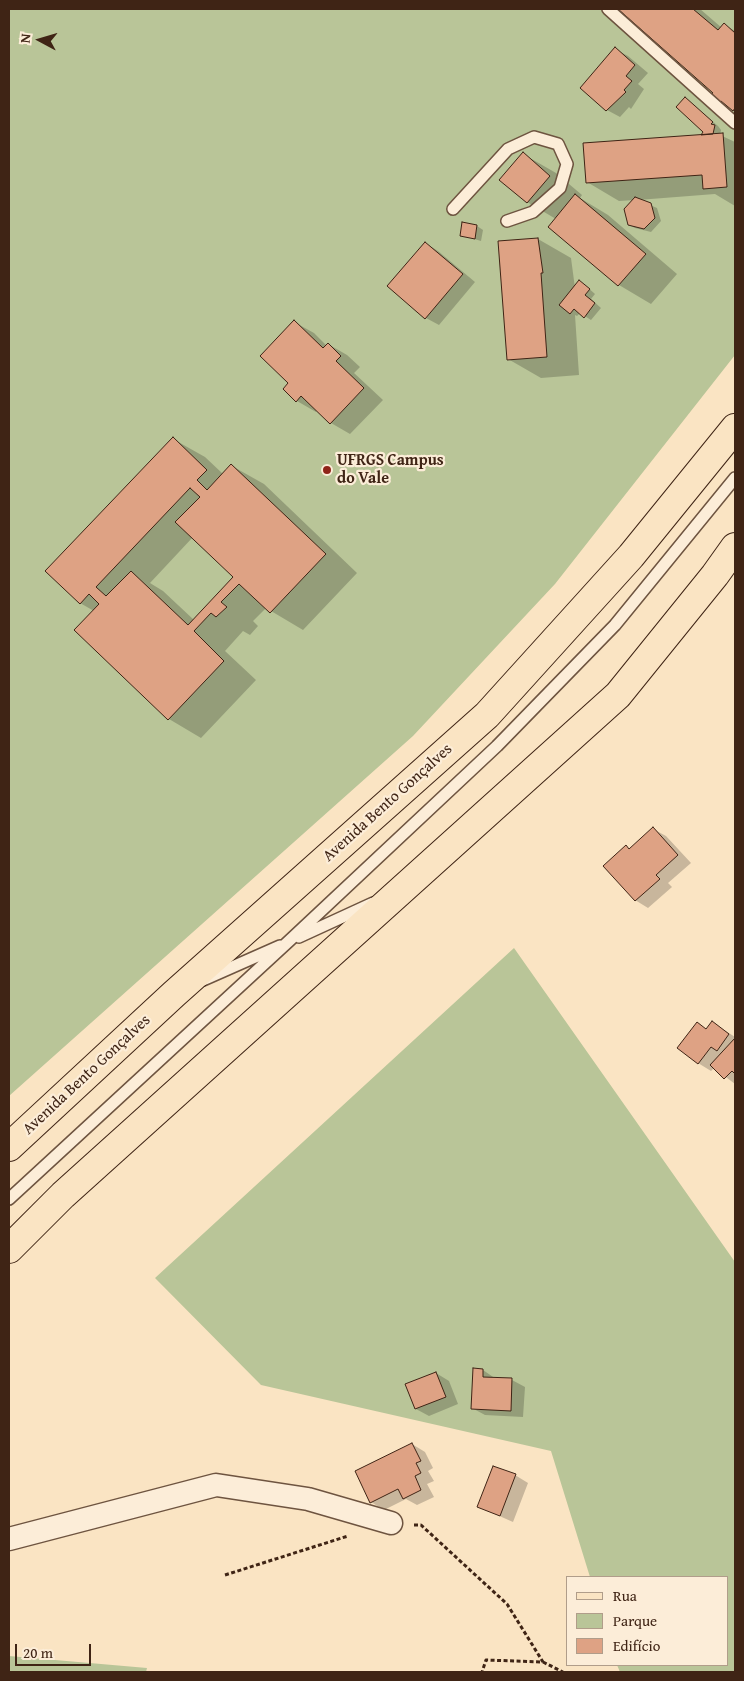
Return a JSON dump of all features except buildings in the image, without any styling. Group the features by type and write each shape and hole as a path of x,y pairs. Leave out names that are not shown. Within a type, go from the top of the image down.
{"main road":[{"name":"Avenida Bento Gonçalves","path":"9,1147 174,994 486,714 631,556 735,428"},
{"path":"9,1249 63,1195 618,695 722,574 735,547"}],"street":[{"path":"9,1540 216,1485 308,1499 390,1523"}],"lane":[{"path":"608,9 735,123"},
{"path":"453,209 508,149 534,137 558,144 566,164 560,188 532,212 507,221"},
{"path":"9,1199 497,746 616,624 735,478"},
{"path":"174,994 404,889"}],"path":[{"path":"226,1575 390,1523 421,1525 507,1604 543,1662"},
{"path":"482,1672 486,1660 543,1662 563,1672"}],"green space":[{"name":"UFRGS Campus do Vale","path":"9,9 735,9 735,355 555,584 413,736 9,1096"},
{"path":"514,948 735,1262 735,1672 620,1672 617,1666 729,1666 729,1576 590,1576 551,1451 261,1385 155,1278"},
{"path":"9,1656 147,1668 146,1672 9,1672"}],"place":[{"name":"UFRGS Campus do Vale","path":"327,470"}]}
